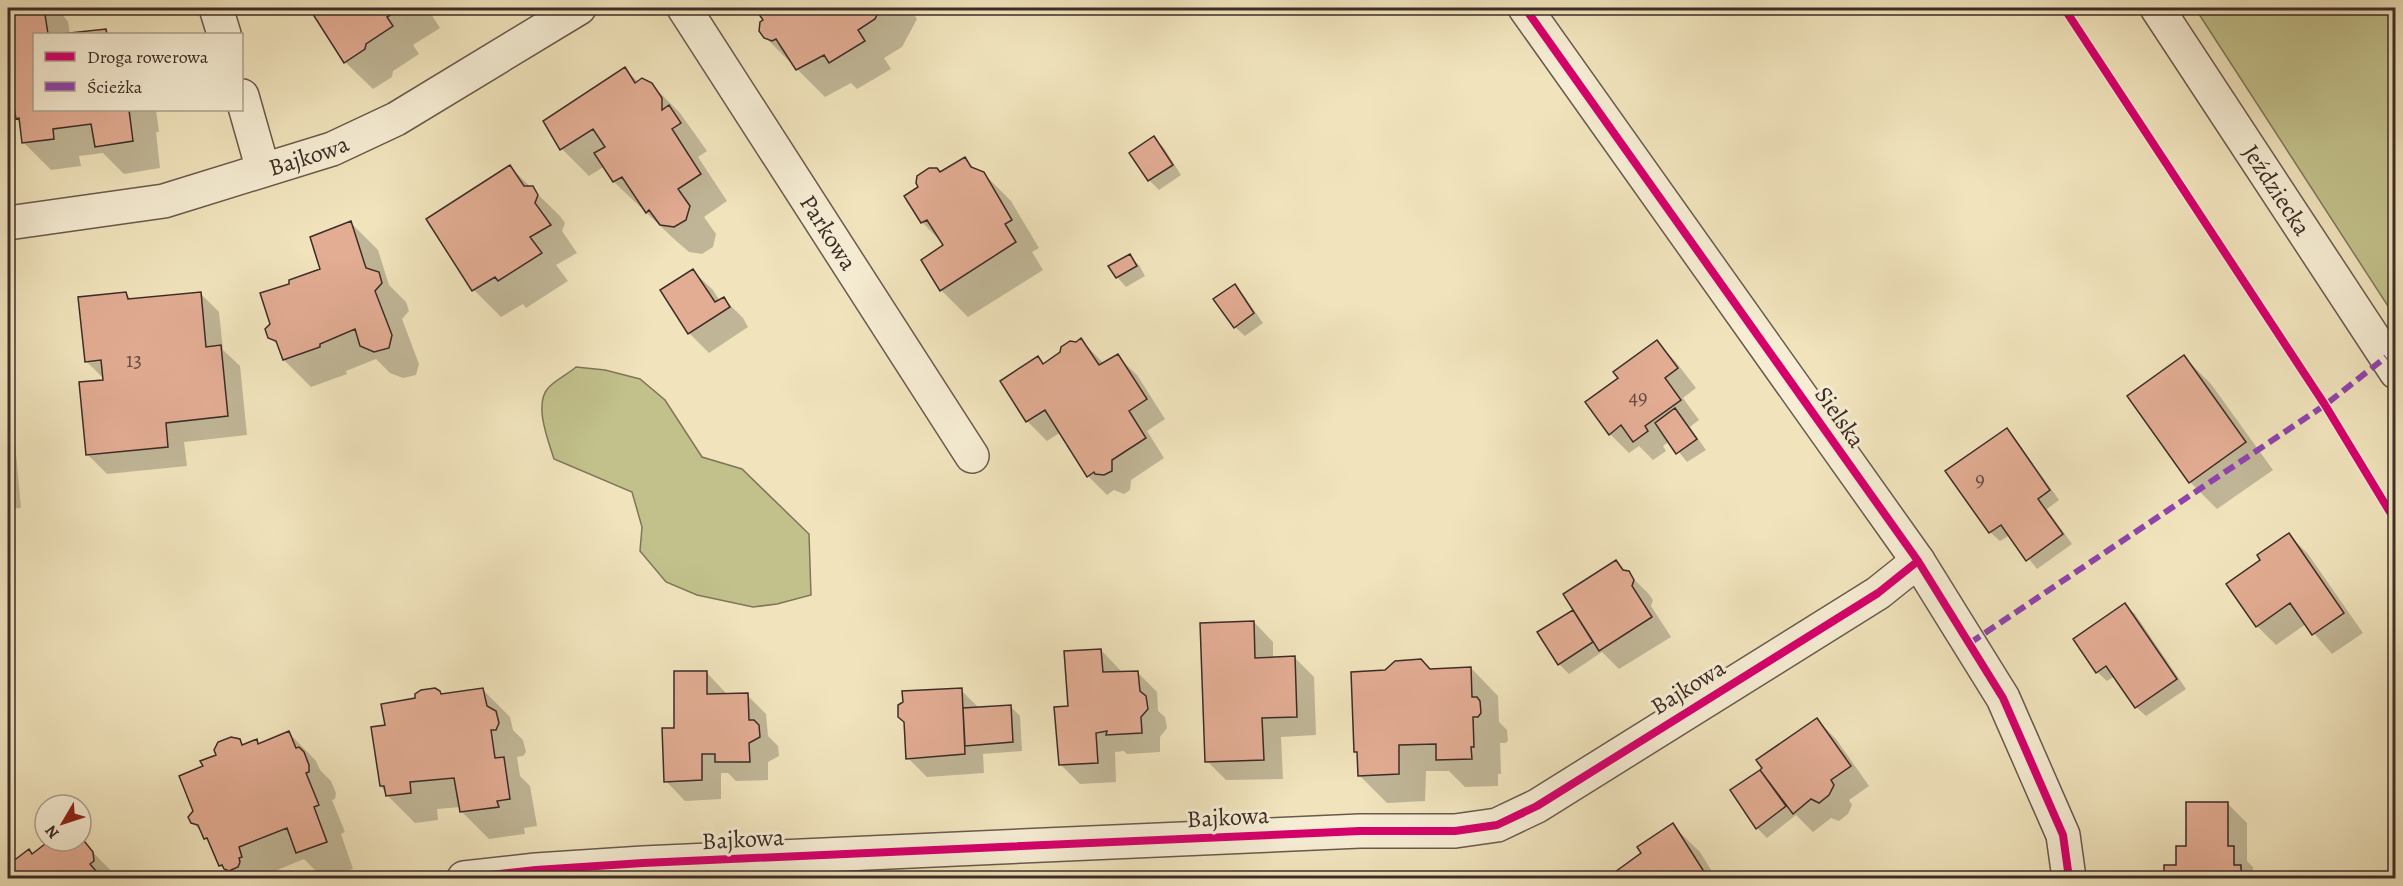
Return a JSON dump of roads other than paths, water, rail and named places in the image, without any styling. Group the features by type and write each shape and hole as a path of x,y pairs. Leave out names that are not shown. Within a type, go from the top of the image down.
{"street":[{"path":"216,8 224,33"},
{"name":"Bajkowa","path":"8,223 164,201 332,149 396,118 579,8"},
{"name":"Parkowa","path":"684,8 972,456"},
{"name":"Sielska","path":"1525,8 1918,561 2003,698 2063,835 2069,879"},
{"name":"Jeździecka","path":"2157,8 2396,372"},
{"path":"243,100 263,170"},
{"name":"Bajkowa","path":"464,879 536,870 643,863 1360,831 1455,831 1497,825 1537,806 1878,593 1918,561"}]}
